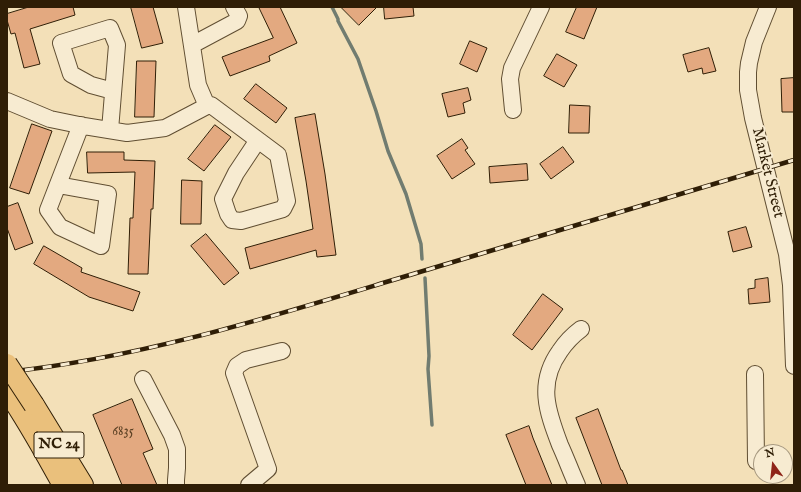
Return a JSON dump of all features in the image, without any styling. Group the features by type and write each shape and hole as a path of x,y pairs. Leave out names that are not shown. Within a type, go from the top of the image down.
{"main road":[{"name":"NC 24","path":"7,364 20,401 63,485"},
{"name":"NC 24","path":"20,401 83,485"}],"street":[{"path":"186,7 198,85 207,106"},
{"path":"192,45 237,21 239,16 234,7"},
{"path":"513,110 510,79 512,68 541,7"},
{"name":"Market Street","path":"768,7 754,42 749,63 748,90 753,118 787,254 791,285 794,366"},
{"path":"110,130 113,91"},
{"path":"7,101 50,119 127,132 165,128 211,105 278,154 287,201 284,209 241,221 232,220 228,214 223,198 236,173 258,140"},
{"path":"58,185 81,125"},
{"path":"577,485 554,428 546,403 546,389 549,373 554,359 567,342 582,329"},
{"path":"249,485 268,470 234,373 237,366 246,360 282,351"},
{"path":"755,374 756,444"},
{"path":"144,378 172,435 177,449 176,485"}],"building":[{"path":"29,7 73,7 75,15 30,29 40,64 24,68 15,33 11,34 7,14"},
{"path":"131,7 153,7 163,43 142,48"},
{"path":"259,7 280,7 297,43 269,56 270,61 230,76 222,57 273,38"},
{"path":"341,7 377,7 359,25"},
{"path":"384,7 413,7 414,16 385,19"},
{"path":"577,7 597,7 584,39 566,32"},
{"path":"470,41 487,48 477,72 460,64"},
{"path":"709,48 716,71 703,74 702,68 688,72 683,55"},
{"path":"557,54 577,65 564,87 544,76"},
{"path":"137,61 156,61 154,117 135,117"},
{"path":"794,78 794,112 782,112 781,79"},
{"path":"256,84 287,108 276,123 244,99"},
{"path":"468,88 471,100 463,103 465,113 448,117 442,94"},
{"path":"570,105 590,106 589,133 569,133"},
{"path":"315,114 336,255 317,257 316,250 250,269 245,248 313,229 295,118"},
{"path":"32,124 52,131 29,194 10,188"},
{"path":"215,125 231,137 204,171 188,159"},
{"path":"462,139 468,148 465,150 475,164 452,179 437,156"},
{"path":"563,147 574,162 551,179 540,164"},
{"path":"87,152 124,152 124,160 155,161 148,274 128,274 130,218 133,218 135,172 88,173"},
{"path":"527,164 528,180 490,183 489,167"},
{"path":"182,180 202,181 201,224 181,224"},
{"path":"18,203 33,243 15,250 7,228 7,207"},
{"path":"746,227 752,247 733,252 728,232"},
{"path":"206,234 239,273 224,285 191,246"},
{"path":"44,246 82,268 81,272 140,292 133,311 89,297 34,264"},
{"path":"768,278 770,302 749,304 748,289 755,288 755,280"},
{"path":"543,294 563,309 532,350 513,335"},
{"path":"132,399 153,449 143,453 157,485 122,485 93,415"},
{"path":"598,409 628,485 602,485 576,418"},
{"path":"529,426 552,485 526,485 506,435"}],"waterway":[{"path":"332,7 358,59 388,151 406,194 421,244 422,259"},
{"path":"425,278 429,356 428,369 432,425"}],"railway":[{"path":"7,372 56,366 105,357 202,335 346,294 794,160"}]}
